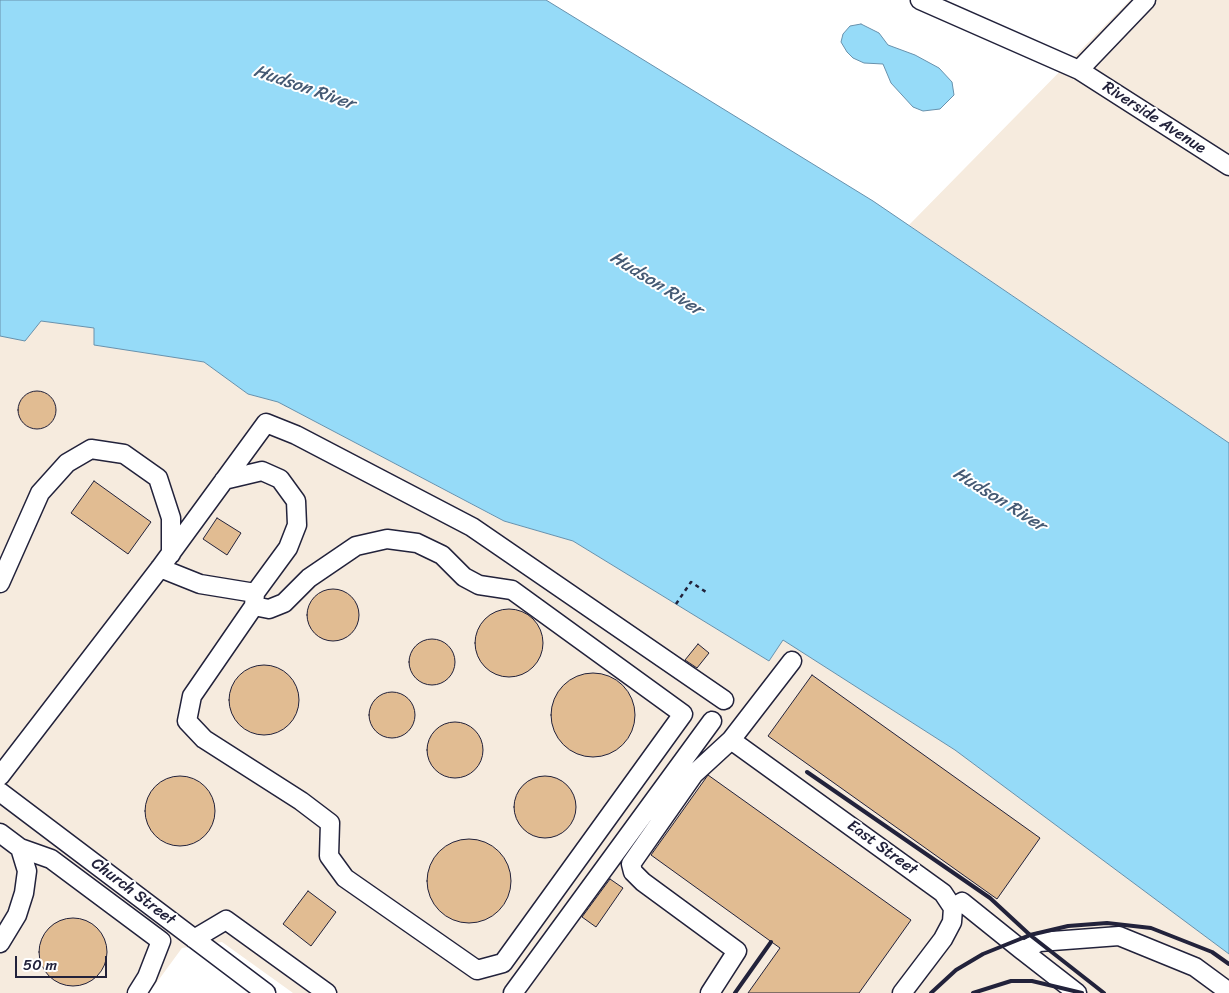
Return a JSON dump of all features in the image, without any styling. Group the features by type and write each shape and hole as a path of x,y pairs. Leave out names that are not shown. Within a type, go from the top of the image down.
{"street":[{"name":"Riverside Avenue","path":"920,0 1078,70 1229,166"},
{"path":"1078,70 1146,0"},
{"path":"0,776 171,554 266,423 296,435 472,527 724,700"},
{"path":"0,583 40,493 67,463 91,449 124,454 158,478 171,518 171,554"},
{"path":"160,568 200,584 255,599 269,608 284,603 309,578 356,546 387,540 417,544 442,555 464,577 479,584 512,590 683,714 503,963 477,970 345,878 329,856 330,823 301,801 204,739 187,721 192,696 255,599 288,548 297,525 296,500 280,479 262,471 224,480"},
{"path":"710,993 737,951 642,882 633,872 631,864 694,774 731,740 792,662"},
{"path":"513,993 712,721"},
{"name":"East Street","path":"731,740 943,893 952,915"},
{"name":"Church Street","path":"0,792 266,993"},
{"path":"0,833 20,848 51,860 161,941 147,977 137,993"},
{"path":"0,942 17,915 24,893 27,871 20,848"},
{"path":"902,993 943,939 952,915 962,902 1077,993"},
{"path":"194,939 226,920 327,993"},
{"path":"1023,951 1039,942 1119,936 1195,967 1229,992"}],"path":[{"path":"676,604 691,582 706,592"}],"shaded area":[{"path":"1130,0 1229,0 1229,443 909,225"},
{"path":"40,321 95,328 94,345 204,362 248,394 278,402 503,521 573,541 769,661 783,640 955,750 1229,954 1229,993 293,993 222,942 182,948 149,993 0,993 0,336 25,340"}],"water":[{"name":"Hudson River","path":"0,0 546,0 873,201 1229,443 1229,954 955,750 783,640 769,661 573,541 504,521 278,402 248,394 204,362 94,345 94,328 41,321 25,341 0,336"},
{"path":"861,24 879,33 888,45 915,55 939,68 952,82 954,95 940,109 923,111 913,107 891,83 883,64 864,63 853,58 847,52 841,42 843,34 850,26"}],"building":[{"path":"37,391 51,396 56,410 51,424 37,429 23,424 18,410 23,396"},
{"path":"94,481 151,522 128,554 71,513"},
{"path":"217,518 241,533 227,555 203,539"},
{"path":"333,589 347,593 355,601 359,615 355,629 347,637 333,641 319,637 311,629 307,615 311,601 319,593"},
{"path":"509,609 522,612 533,619 540,630 543,643 540,656 533,667 522,674 509,677 496,674 485,667 478,656 475,643 478,630 485,619 496,612"},
{"path":"432,639 445,643 451,649 455,662 451,675 445,681 432,685 419,681 413,675 409,662 413,649 419,643"},
{"path":"698,644 709,653 697,668 685,660"},
{"path":"264,665 277,668 289,675 296,687 299,700 296,713 289,725 277,732 264,735 251,732 239,725 232,713 229,700 232,687 239,675 251,668"},
{"path":"593,673 609,676 623,685 632,699 635,715 632,731 623,745 609,754 593,757 577,754 563,745 554,731 551,715 554,699 563,685 577,676"},
{"path":"812,675 1040,838 997,899 768,736"},
{"path":"392,692 405,696 411,702 415,715 411,728 405,734 392,738 379,734 373,728 369,715 373,702 379,696"},
{"path":"450,722 460,722 475,730 481,739 483,750 481,761 475,770 460,778 450,778 439,773 432,766 427,755 427,745 432,734 439,727"},
{"path":"708,775 911,920 859,993 748,993 780,948 651,855"},
{"path":"180,776 193,779 205,786 212,798 215,811 212,824 205,836 193,843 180,846 167,843 155,836 148,824 145,811 148,798 155,786 167,779"},
{"path":"545,776 557,778 567,785 574,795 576,807 574,819 567,829 557,836 545,838 533,836 523,829 516,819 514,807 516,795 523,785 533,778"},
{"path":"469,839 492,846 504,858 511,881 504,904 492,916 469,923 446,916 434,904 427,881 434,858 446,846"},
{"path":"610,879 623,888 596,927 582,917"},
{"path":"308,891 336,912 311,946 283,924"},
{"path":"66,918 80,918 92,923 102,933 107,945 107,959 102,971 92,981 80,986 66,986 54,981 44,971 39,959 39,945 44,933 54,923"}],"railway":[{"path":"807,772 990,898 1030,935 1104,993"},
{"path":"931,993 956,970 983,954 1030,935 1068,926 1107,923 1151,928 1212,952 1229,964"},
{"path":"735,993 771,942"},
{"path":"973,993 1011,981 1032,981 1082,993"}]}
